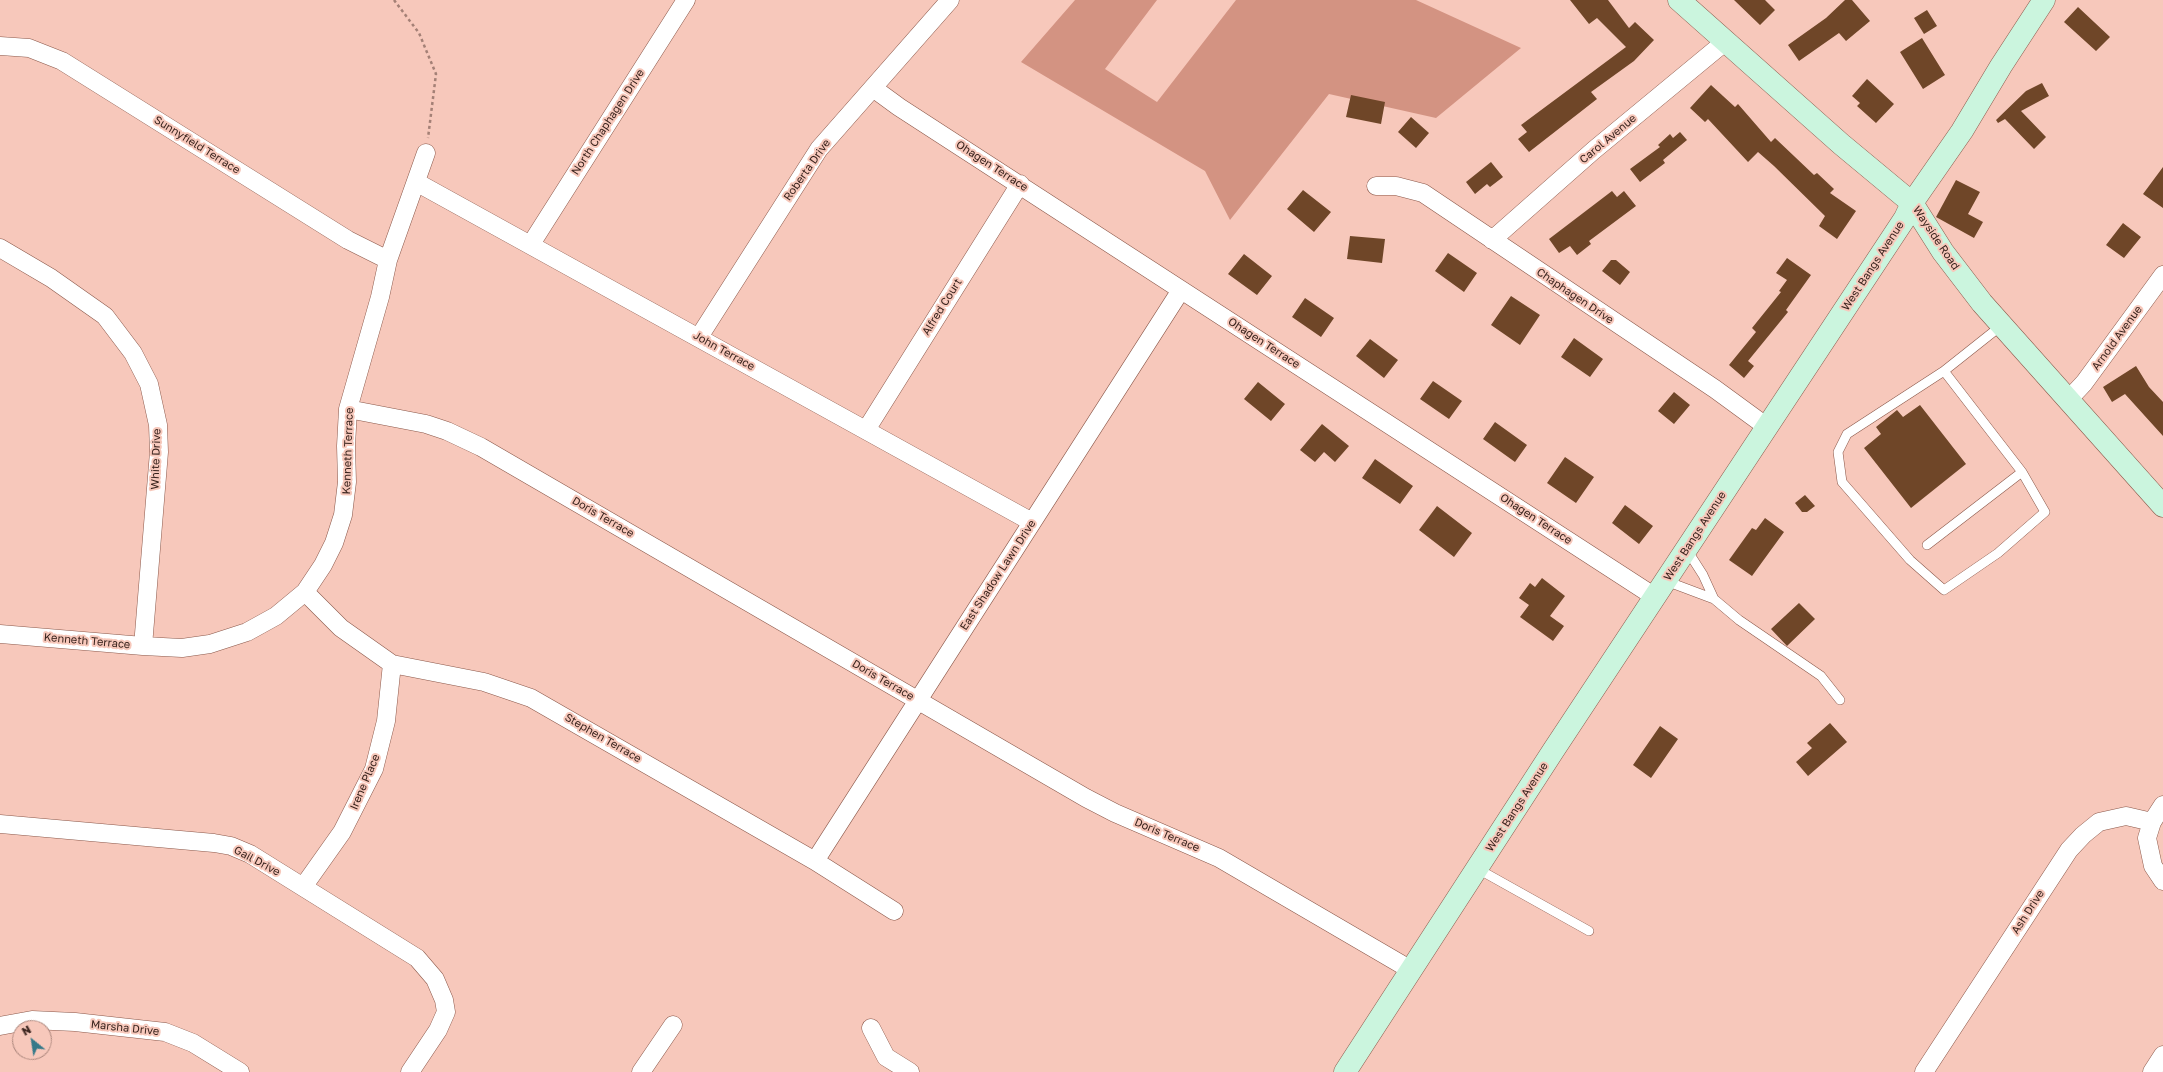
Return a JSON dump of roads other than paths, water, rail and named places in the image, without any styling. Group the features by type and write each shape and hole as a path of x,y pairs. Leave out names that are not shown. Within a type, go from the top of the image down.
{"street":[{"name":"North Chaphagen Drive","path":"530,244 686,0"},
{"name":"Roberta Drive","path":"699,337 805,168 819,149 950,0"},
{"name":"Wayside Road","path":"1679,0 1841,144 1912,203 1943,252 2002,326 2163,506"},
{"name":"West Bangs Avenue","path":"1345,1072 1905,218 1912,203 1962,132 2001,66 2044,0"},
{"name":"Carol Avenue","path":"1492,240 1594,150 1726,41"},
{"name":"Sunnyfield Terrace","path":"0,46 29,48 62,61 348,240 388,260"},
{"name":"Ohagen Terrace","path":"873,88 1181,290 1661,589"},
{"name":"Kenneth Terrace","path":"0,634 182,648 210,644 233,638 276,616 305,592 323,565 343,515 347,482 346,446 348,409 380,297 388,260 426,153"},
{"name":"John Terrace","path":"416,182 1032,522"},
{"name":"Alfred Court","path":"866,430 1020,184"},
{"name":"Chaphagen Drive","path":"1376,186 1396,186 1417,190 1456,214 1492,240 1715,389 1767,427"},
{"name":"White Drive","path":"0,248 51,278 105,316 133,353 150,384 158,425 159,452 143,646"},
{"name":"Arnold Avenue","path":"2068,400 2088,377 2163,275"},
{"name":"East Shadow Lawn Drive","path":"815,861 1181,290"},
{"name":"Doris Terrace","path":"348,409 426,424 447,431 481,447 1086,798 1219,858 1248,873 1411,970"},
{"name":"Stephen Terrace","path":"305,592 341,628 392,664 484,682 530,698 815,861 894,911"},
{"name":"Irene Place","path":"303,887 342,832 374,769 386,721 392,664"},
{"path":"2163,805 2152,822 2147,838 2153,866 2163,881"},
{"name":"Ash Drive","path":"1924,1072 2069,850 2083,834 2099,822 2126,816 2152,822"},
{"name":"Gail Drive","path":"0,824 214,843 231,846 250,854 417,958 435,979 444,1000 446,1012 438,1030 410,1072"},
{"name":"Marsha Drive","path":"0,1026 32,1020 161,1031 193,1043 240,1072"},
{"path":"641,1072 673,1025"},
{"path":"871,1028 886,1057 910,1072"},
{"path":"2152,1072 2163,1055"}],"lane":[{"path":"1944,371 2022,472 2045,512 1998,553 1944,590 1910,560 1842,482 1838,452 1848,434 1944,371 2002,326"},
{"path":"1928,545 2022,472"},
{"path":"1686,550 1703,575 1714,600"},
{"path":"1661,589 1714,600 1739,620 1821,676 1840,700"},
{"path":"1478,869 1589,931"}]}
